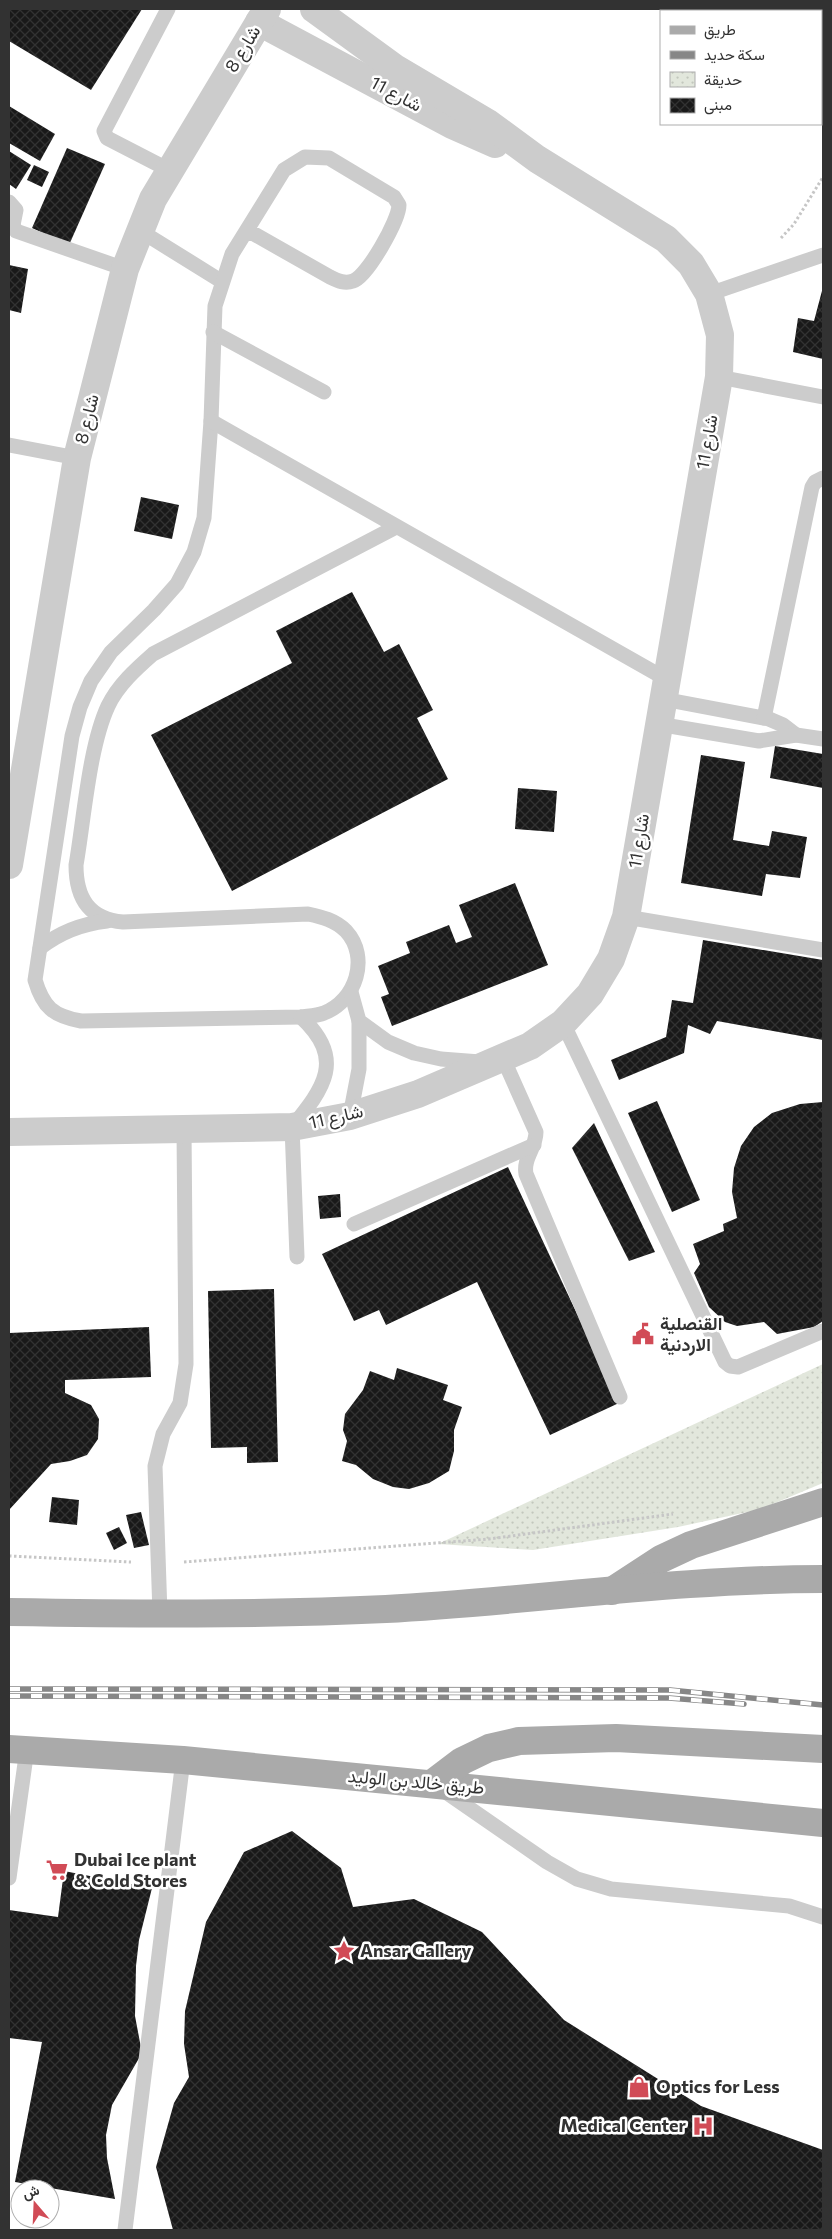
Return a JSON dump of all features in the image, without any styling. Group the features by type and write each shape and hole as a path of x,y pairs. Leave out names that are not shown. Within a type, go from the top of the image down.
{"main road":[{"path":"610,1592 661,1559 691,1545 823,1502"},
{"path":"9,1612 160,1614 386,1609 708,1583 823,1578"},
{"path":"433,1783 462,1761 489,1748 519,1741 616,1738 823,1749"},
{"name":"طريق خالد بن الوليد","path":"14,1750 183,1760 433,1783 823,1823"},
{"path":"795,1820 823,1833"}],"street":[{"name":"شارع 11","path":"9,1132 292,1127 350,1116 418,1094 530,1046 563,1023 590,994 611,959 626,917 719,377 720,335 709,294 691,264 666,239 537,159 488,123 395,68 314,9"},
{"name":"شارع 8","path":"9,865 77,458 125,269 139,230 169,170 263,15"},
{"name":"شارع 11","path":"263,15 452,125 537,159"}],"lane":[{"path":"168,9 104,131 107,138 169,170"},
{"path":"40,948 51,939 77,926 107,921 123,922 308,914 329,919 346,931 357,950 358,971 351,992 339,1005 323,1014 301,1017 82,1021 65,1018 50,1010 40,996 35,980 66,764 80,707 92,681 111,652 154,610 177,584 194,552 204,518 211,421 215,306 232,254 284,170 304,157 329,158 394,197 399,205 397,215 369,267 362,276 352,282 341,282 330,277 247,230"},
{"path":"9,202 16,210 12,225 16,231 125,269"},
{"path":"139,230 222,281"},
{"path":"709,294 806,263 823,255"},
{"path":"213,332 324,392"},
{"path":"719,377 823,396"},
{"path":"211,421 396,527 662,700 759,741 796,735 823,739"},
{"path":"9,445 77,458"},
{"path":"764,718 812,488 815,482 823,478"},
{"path":"107,921 92,911 81,898 76,882 76,865 98,737 108,706 128,677 153,654 396,527"},
{"path":"662,700 764,718 783,725 796,735"},
{"path":"626,917 823,950"},
{"path":"350,1116 359,1069 359,1021 351,992"},
{"path":"297,1257 292,1127 323,1085 326,1069 320,1039 301,1017"},
{"path":"359,1021 388,1042 414,1052 441,1059 498,1061 536,1132 534,1145 526,1162 526,1174 620,1398"},
{"path":"563,1023 725,1362 730,1366 738,1368 823,1331"},
{"path":"160,1614 155,1466 163,1434 180,1403 186,1364 184,1129"},
{"path":"354,1224 534,1145"},
{"path":"9,1878 14,1750"},
{"path":"124,2230 183,1760"},
{"path":"433,1783 547,1862 577,1879 611,1889 790,1906 823,1917"}],"path":[{"path":"775,245 794,224 823,177"},
{"path":"9,1556 159,1564 488,1539 675,1514"}],"green space":[{"path":"823,1364 823,1483 761,1509 678,1527 533,1550 438,1544"}],"building":[{"path":"9,9 142,9 91,90 9,41"},
{"path":"9,106 55,134 40,161 9,143"},
{"path":"67,148 105,164 69,245 32,228"},
{"path":"9,151 31,165 16,189 9,184"},
{"path":"34,165 49,172 42,187 27,180"},
{"path":"9,265 28,269 21,313 9,310"},
{"path":"823,287 823,359 793,352 798,318 814,321"},
{"path":"141,497 179,505 172,539 134,531"},
{"path":"352,592 384,652 399,644 433,710 417,718 448,779 232,891 151,735 292,663 276,631"},
{"path":"775,746 823,754 823,788 770,778"},
{"path":"701,755 745,762 733,840 769,846 772,831 807,837 800,878 766,874 762,896 681,883"},
{"path":"518,788 557,791 554,832 515,829"},
{"path":"515,883 548,965 392,1026 381,997 389,994 378,966 410,953 406,942 449,925 456,943 472,937 459,905"},
{"path":"703,940 823,960 823,1040 717,1021 710,1034 688,1025 684,1053 619,1080 611,1060 666,1037 672,1000 693,1003"},
{"path":"657,1101 700,1200 672,1212 628,1113"},
{"path":"823,1102 823,1321 814,1327 777,1334 764,1322 737,1326 725,1322 709,1307 694,1273 700,1264 693,1244 724,1231 723,1224 737,1218 732,1192 734,1168 741,1146 754,1127 772,1113 800,1104"},
{"path":"594,1123 655,1252 629,1261 572,1148"},
{"path":"508,1167 619,1403 550,1435 477,1282 386,1325 379,1310 354,1321 322,1254"},
{"path":"340,1194 341,1217 320,1219 318,1196"},
{"path":"274,1289 278,1462 247,1463 247,1447 211,1448 208,1291"},
{"path":"149,1327 151,1377 65,1380 65,1393 91,1405 99,1419 98,1439 87,1455 70,1461 51,1464 9,1510 9,1333"},
{"path":"397,1368 448,1385 443,1400 462,1407 454,1430 454,1451 449,1471 429,1483 409,1489 393,1487 373,1479 356,1465 342,1461 347,1441 343,1430 345,1414 363,1390 370,1371 394,1380"},
{"path":"52,1497 79,1500 77,1525 49,1522"},
{"path":"141,1512 149,1545 134,1548 126,1515"},
{"path":"119,1527 127,1543 114,1550 106,1533"},
{"path":"292,1831 341,1868 353,1907 414,1899 482,1932 564,2020 701,2106 823,2150 823,2230 173,2230 156,2167 174,2103 189,2077 184,2044 185,2011 206,1922 244,1852"},
{"path":"64,1871 152,1888 139,1940 136,1966 135,2016 142,2053 112,2105 106,2135 107,2158 115,2199 60,2190 60,2179 16,2179 42,2042 9,2038 9,1910 58,1917"}],"railway":[{"path":"9,1689 670,1690 823,1705"},
{"path":"9,1696 669,1698 744,1704"}],"place":[{"name":"القنصلية الاردنية","path":"643,1334"},
{"name":"Dubai Ice plant & Cold Stores","path":"57,1870"},
{"name":"Ansar Gallery","path":"344,1951"},
{"name":"Optics for Less","path":"639,2087"},
{"name":"Medical Center","path":"703,2126"}]}
